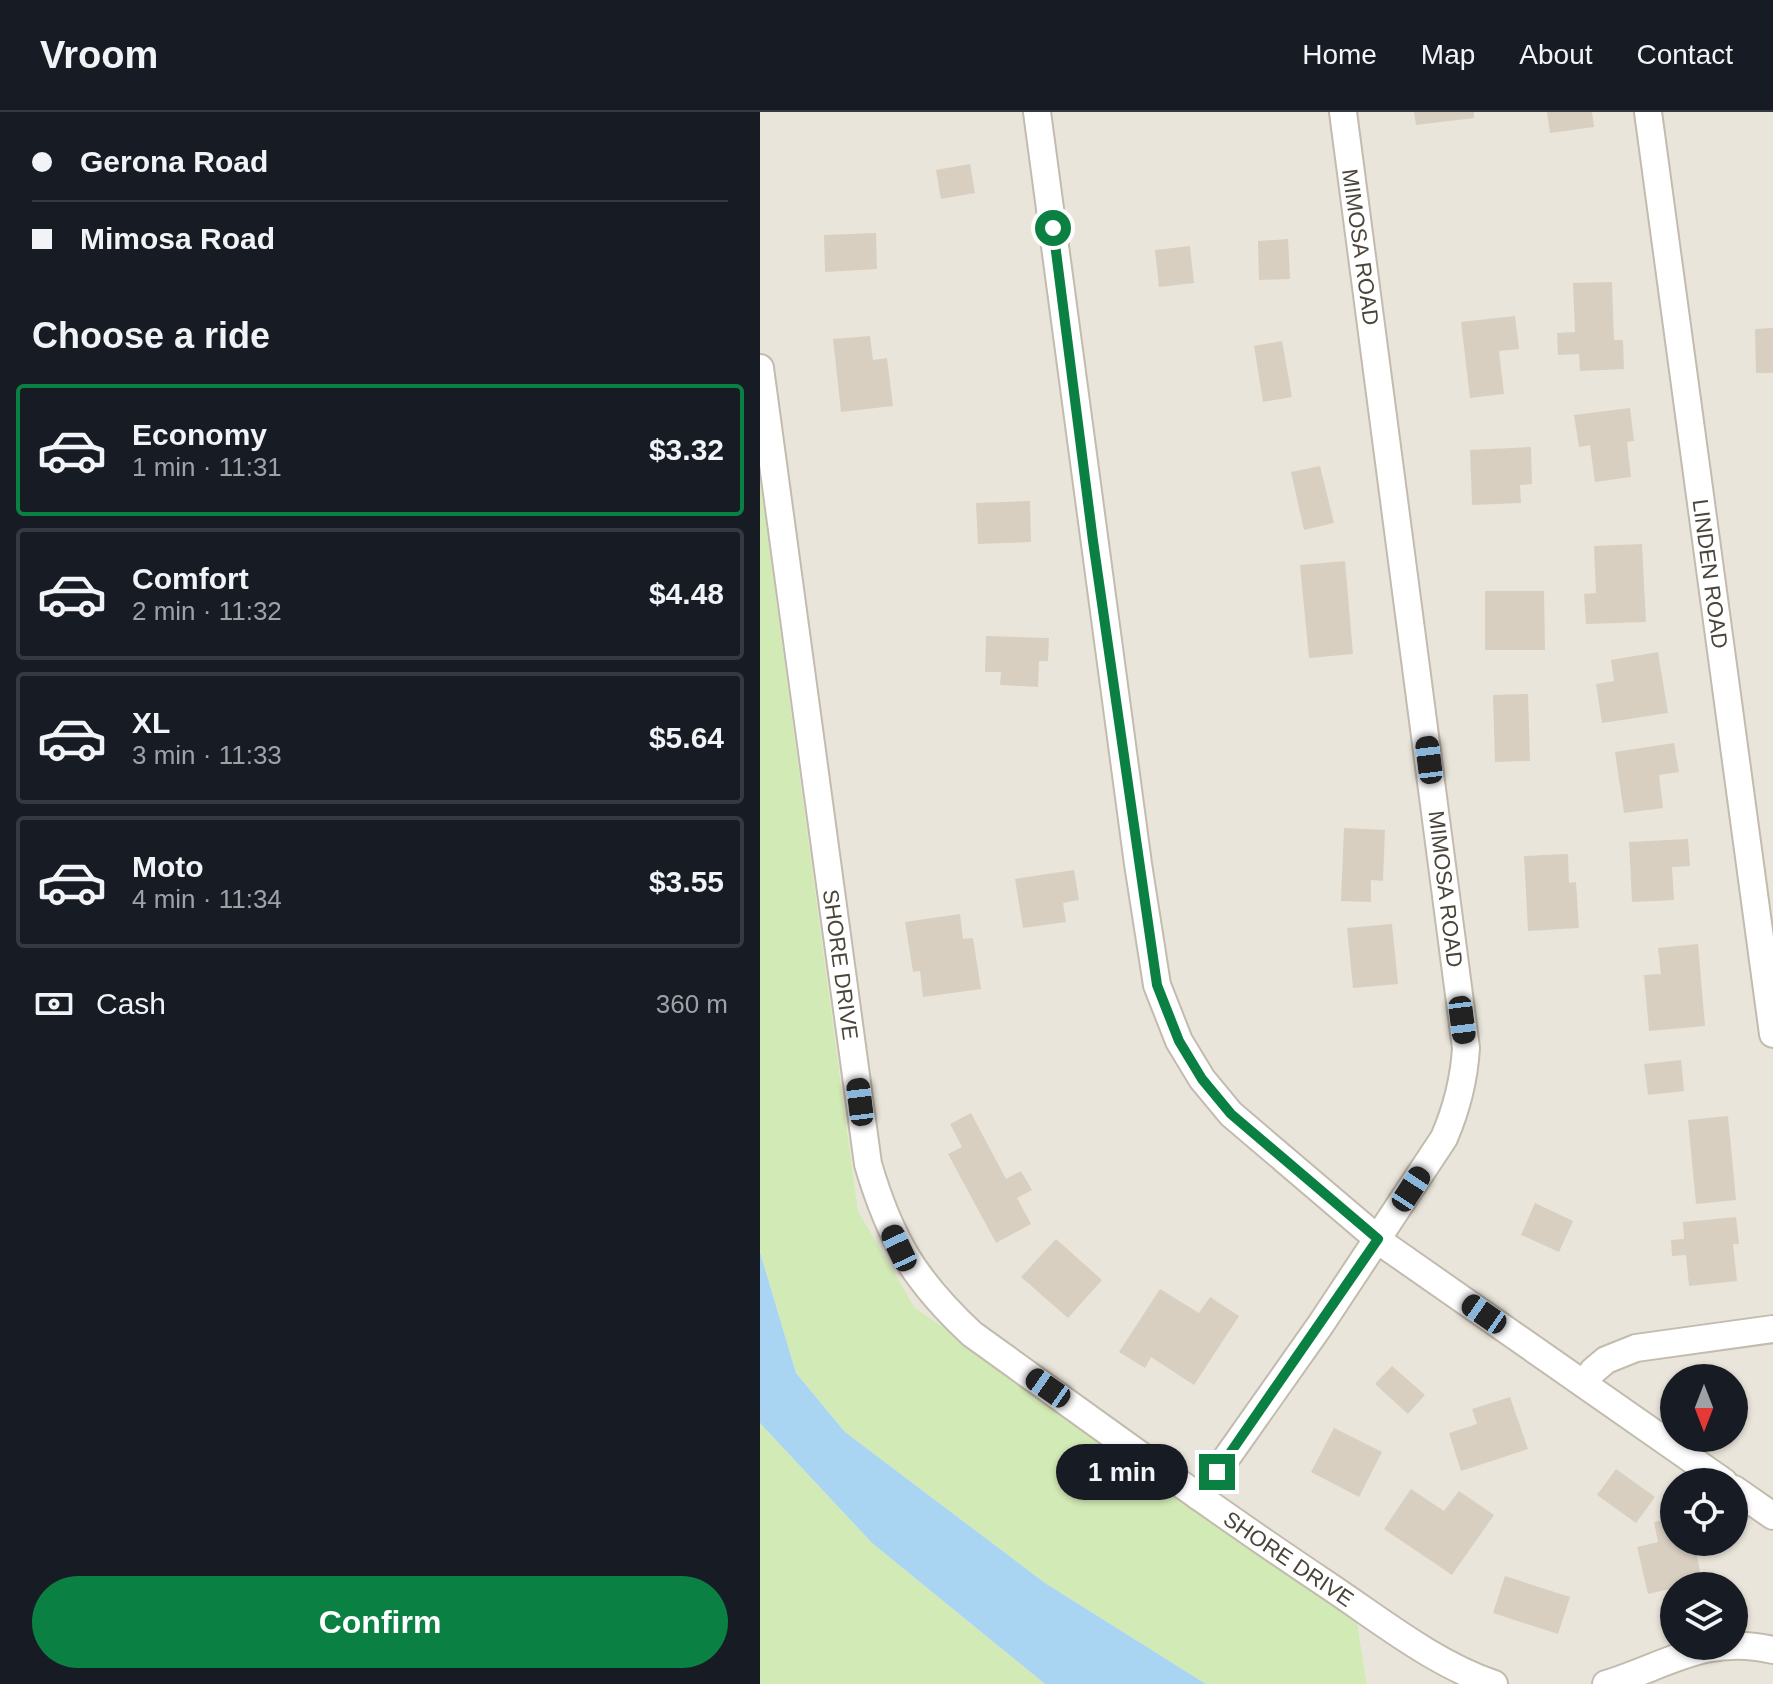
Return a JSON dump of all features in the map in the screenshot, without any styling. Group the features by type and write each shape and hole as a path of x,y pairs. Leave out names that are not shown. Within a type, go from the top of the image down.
{"street":[{"path":"1037,112 1091,527 1157,985 1179,1041 1202,1079 1231,1114 1378,1239 1704,1468"},
{"name":"MIMOSA ROAD","path":"1199,1497 1378,1239 1444,1138 1456,1110 1464,1076 1466,1048 1343,112"},
{"name":"LINDEN ROAD","path":"1648,112 1773,1034"},
{"name":"SHORE DRIVE","path":"760,368 868,1164 880,1207 911,1267 939,1303 972,1334 1199,1497 1440,1660 1494,1684"},
{"path":"1584,1383 1593,1371 1621,1352 1773,1329"},
{"path":"1748,1499 1773,1516"},
{"path":"1606,1684 1686,1652 1728,1646 1773,1650"}],"shaded area":[{"path":"760,112 1773,112 1773,1684 1367,1684 1354,1604 915,1308 858,1211 760,479"}],"green space":[{"path":"760,479 858,1211 915,1308 1354,1604 1367,1684 1206,1684 1045,1583 845,1432 796,1373 760,1252"},
{"path":"760,1423 872,1543 1045,1684 760,1684"}],"water":[{"path":"760,1252 796,1373 845,1432 1045,1583 1206,1684 1045,1684 872,1543 760,1423"}],"building":[{"path":"1414,112 1474,112 1474,118 1416,125"},
{"path":"1547,112 1592,112 1594,127 1550,133"},
{"path":"970,164 975,193 941,199 936,170"},
{"path":"876,233 877,269 825,272 824,235"},
{"path":"1288,239 1290,279 1259,280 1258,241"},
{"path":"1190,246 1194,283 1159,287 1155,250"},
{"path":"1612,282 1614,340 1623,340 1624,369 1580,371 1579,354 1558,355 1557,333 1575,332 1573,283"},
{"path":"1515,316 1519,349 1499,351 1504,394 1470,398 1461,322"},
{"path":"1773,328 1773,373 1756,373 1755,329"},
{"path":"870,336 873,360 887,358 893,406 841,412 833,339"},
{"path":"1282,341 1292,397 1263,402 1254,346"},
{"path":"1630,408 1634,441 1627,442 1631,477 1595,482 1590,445 1579,447 1574,415"},
{"path":"1531,447 1532,484 1520,485 1521,503 1472,505 1470,450"},
{"path":"1320,466 1334,523 1304,530 1291,472"},
{"path":"1030,501 1031,542 978,544 976,503"},
{"path":"1642,544 1646,622 1586,624 1584,594 1596,593 1594,546"},
{"path":"1345,561 1353,654 1309,658 1300,565"},
{"path":"1485,591 1544,591 1545,650 1485,650"},
{"path":"986,636 1049,638 1048,661 1039,661 1038,687 1000,685 1001,672 985,672"},
{"path":"1658,652 1668,713 1602,723 1596,684 1614,681 1611,660"},
{"path":"1528,694 1530,761 1495,762 1493,695"},
{"path":"1674,743 1679,772 1659,775 1663,808 1624,813 1615,752"},
{"path":"1344,828 1385,830 1383,881 1371,880 1371,902 1341,901"},
{"path":"1688,839 1690,866 1672,867 1674,900 1632,902 1629,842"},
{"path":"1568,854 1569,883 1576,882 1579,928 1528,931 1524,856"},
{"path":"1074,870 1079,900 1063,903 1066,922 1023,928 1015,879"},
{"path":"960,914 963,939 973,938 981,989 923,997 920,971 913,972 905,922"},
{"path":"1392,924 1398,984 1353,988 1347,928"},
{"path":"1698,944 1705,1026 1649,1031 1644,975 1661,974 1658,948"},
{"path":"1681,1060 1684,1091 1648,1095 1644,1064"},
{"path":"971,1113 1006,1179 1021,1171 1032,1190 1017,1198 1031,1224 996,1243 948,1154 962,1147 950,1124"},
{"path":"1728,1116 1736,1200 1696,1204 1688,1120"},
{"path":"1535,1203 1573,1221 1559,1252 1521,1235"},
{"path":"1736,1217 1739,1244 1733,1244 1737,1281 1689,1286 1686,1255 1672,1256 1671,1240 1684,1239 1683,1222"},
{"path":"1056,1239 1102,1280 1068,1318 1021,1277"},
{"path":"1160,1289 1199,1313 1210,1297 1239,1316 1194,1385 1151,1357 1145,1368 1119,1352"},
{"path":"1392,1366 1425,1395 1408,1414 1375,1384"},
{"path":"1510,1397 1528,1449 1461,1471 1449,1433 1477,1424 1472,1409"},
{"path":"1334,1428 1382,1452 1359,1497 1311,1472"},
{"path":"1616,1469 1655,1497 1636,1523 1597,1495"},
{"path":"1411,1489 1444,1511 1459,1491 1494,1515 1452,1575 1384,1529"},
{"path":"1660,1521 1660,1556 1697,1556 1700,1572 1660,1572 1660,1591 1648,1594 1637,1547 1658,1542 1654,1522"},
{"path":"1505,1576 1570,1597 1558,1634 1493,1613"}],"route":[{"path":"1053,228 1093,541 1157,985 1179,1041 1202,1079 1231,1114 1378,1239 1217,1472"}]}
